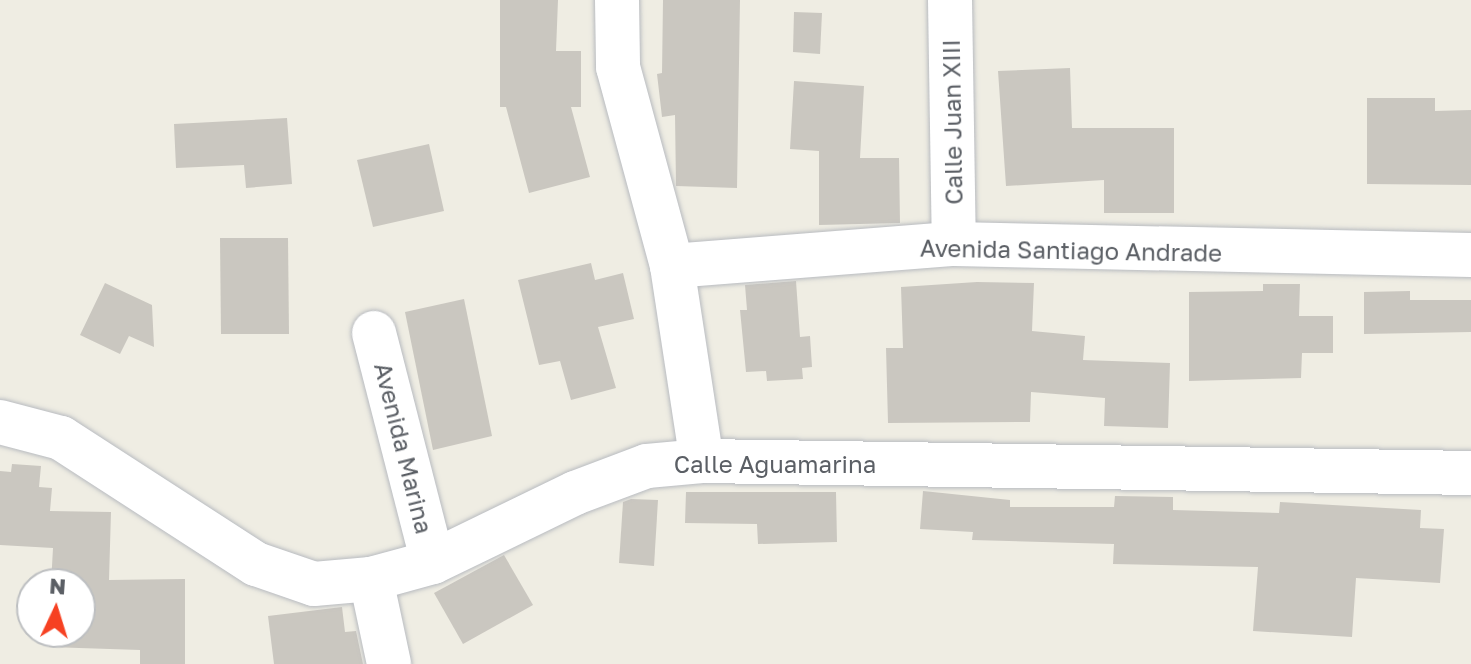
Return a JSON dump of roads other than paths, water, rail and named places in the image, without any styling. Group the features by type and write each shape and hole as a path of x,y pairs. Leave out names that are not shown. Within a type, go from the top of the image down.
{"street":[{"path":"617,0 618,67 672,266 702,461"},
{"name":"Calle Juan XIII","path":"950,0 954,244"},
{"name":"Avenida Santiago Andrade","path":"672,266 954,244 1471,255"},
{"name":"Avenida Marina","path":"374,333 433,562"},
{"name":"Calle Aguamarina","path":"0,422 61,438 256,564 314,584 371,579 433,562 575,493 647,466 702,461 1471,473"},
{"path":"371,579 389,664"}]}
